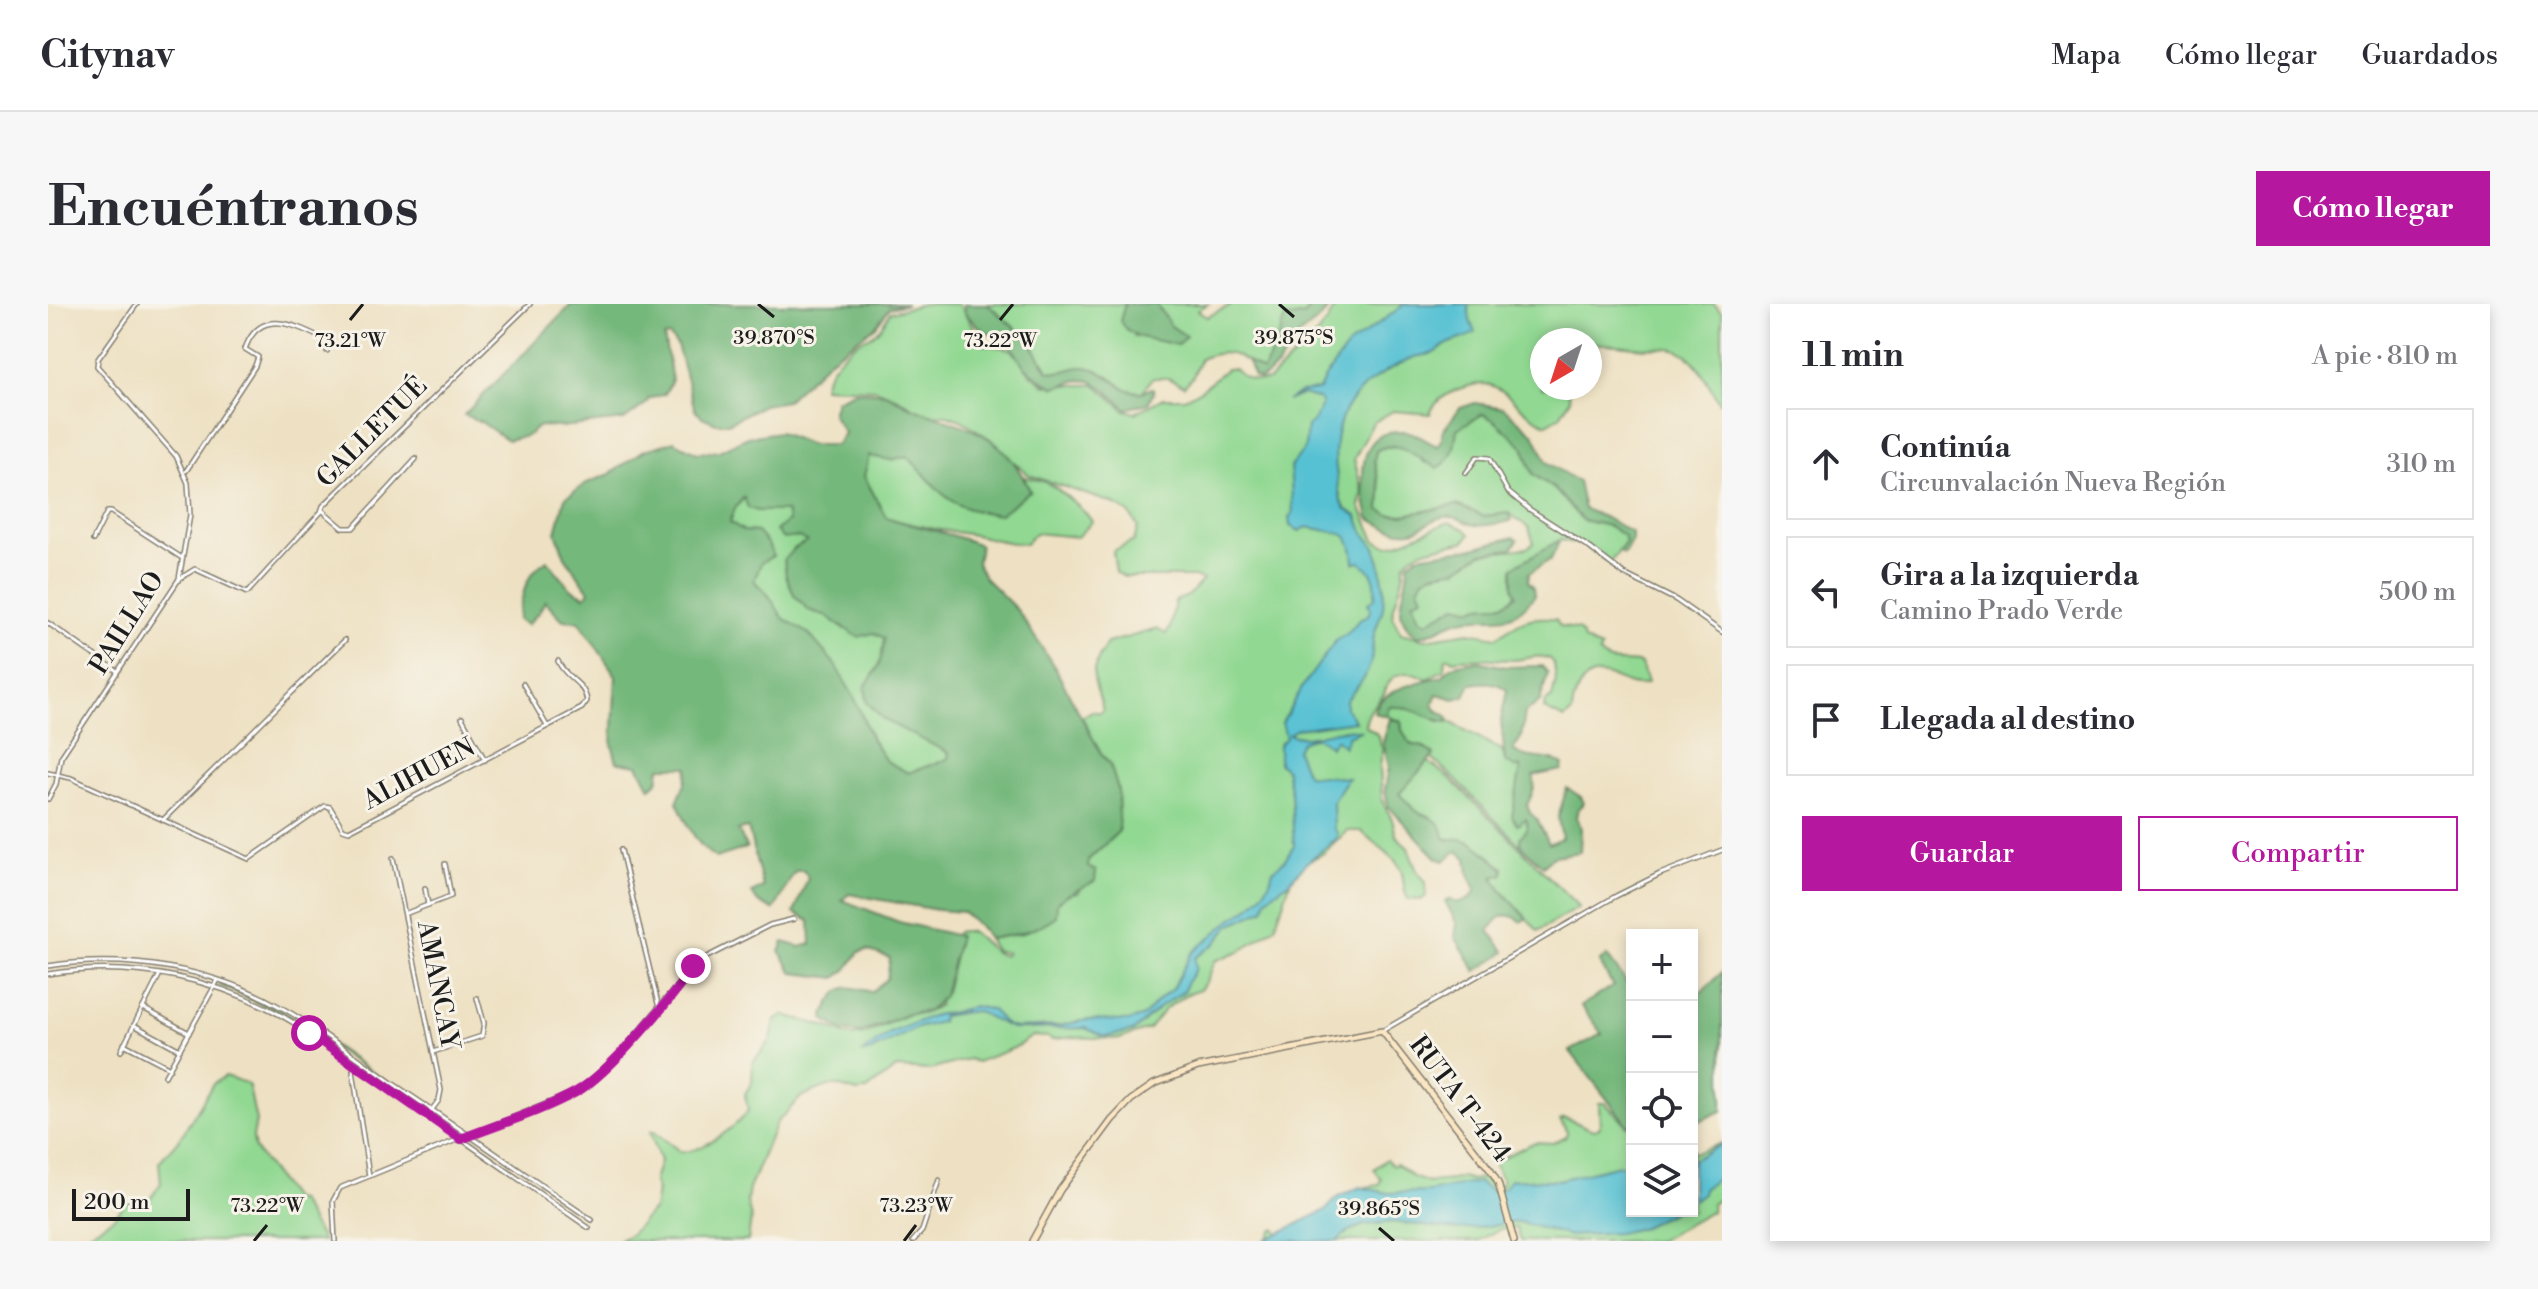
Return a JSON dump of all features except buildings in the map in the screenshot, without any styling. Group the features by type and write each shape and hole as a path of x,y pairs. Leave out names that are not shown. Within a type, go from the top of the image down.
{"street":[{"name":"PAILLAO","path":"48,799 58,777 61,757 179,579 191,509 185,472 168,445 97,366 98,359 137,304"},
{"name":"GALLETUÉ","path":"179,579 195,569 247,593 322,510 530,304"},
{"path":"185,472 255,366 258,357 245,349 252,334 273,323 292,324 324,339 328,343 327,351"},
{"path":"1466,473 1477,457 1489,458 1508,492 1529,509 1624,574 1676,600 1722,632"},
{"path":"322,510 343,528 353,528 416,459"},
{"path":"93,540 107,512 111,512 182,558"},
{"path":"48,623 118,672"},
{"path":"163,820 345,640"},
{"name":"ALIHUEN","path":"48,773 71,778 249,859 325,806 330,807 343,829 349,831 582,708 587,701 583,687 565,674 558,661"},
{"path":"523,684 547,726"},
{"path":"462,718 485,760"},
{"path":"621,850 659,1008"},
{"path":"1032,1241 1060,1190 1112,1120 1131,1100 1154,1084 1189,1069 1382,1031 1624,892 1722,850"},
{"name":"AMANCAY","path":"393,858 441,1092 432,1110"},
{"path":"406,914 451,896 453,893 445,864"},
{"path":"425,888 428,905"},
{"path":"335,1241 335,1195 342,1186 553,1103 586,1085 618,1056 697,962 770,925 794,919"},
{"path":"48,966 110,961 163,966 218,980 258,996 296,1016 592,1220"},
{"path":"121,1051 163,966"},
{"path":"48,974 89,970 160,975 241,995 276,1012 589,1228"},
{"path":"165,1076 218,980"},
{"path":"433,1052 482,1036 484,1023 477,998"},
{"path":"143,1008 189,1033"},
{"path":"134,1025 180,1050"},
{"name":"RUTA T-424","path":"1382,1031 1498,1183 1514,1241"},
{"path":"124,1044 170,1068"},
{"path":"355,1065 353,1071 369,1176"},
{"path":"428,1115 432,1110"},
{"path":"483,1130 482,1142 486,1147"},
{"path":"449,1143 453,1132"},
{"path":"520,1180 525,1174"},
{"path":"913,1241 922,1231 939,1180"}],"green space":[{"path":"572,304 907,304 889,308 876,326 830,359 786,401 763,405 728,423 716,423 695,410 677,345 669,336 664,337 672,380 665,394 648,399 624,420 560,427 539,426 527,436 507,440 481,422 464,415"},
{"path":"923,304 959,304 983,344 1011,349 1030,373 1045,385 1096,385 1125,410 1135,413 1163,398 1184,398 1201,390 1226,369 1235,369 1250,379 1269,380 1317,334 1336,304 1714,304 1722,313 1722,405 1698,367 1680,351 1602,344 1602,328 1530,328 1530,400 1570,400 1560,416 1547,424 1496,387 1484,384 1470,386 1441,398 1430,414 1393,411 1373,423 1354,459 1363,493 1360,506 1375,540 1387,545 1398,543 1449,522 1470,534 1465,541 1416,554 1404,564 1392,616 1401,633 1425,639 1469,632 1497,637 1524,621 1556,619 1560,626 1578,630 1584,640 1601,649 1599,654 1604,658 1613,662 1641,664 1647,683 1630,684 1594,675 1578,689 1572,713 1564,719 1544,709 1545,702 1552,698 1556,679 1554,664 1545,657 1453,660 1450,657 1446,658 1444,669 1427,679 1410,673 1394,677 1369,714 1365,726 1377,734 1383,751 1380,764 1382,801 1396,835 1408,848 1417,871 1426,882 1426,896 1421,900 1408,899 1400,868 1387,853 1361,831 1347,831 1324,853 1305,863 1291,880 1275,927 1240,951 1215,961 1200,990 1185,995 1164,1010 1149,1029 1119,1039 1070,1037 1052,1040 1033,1036 1014,1048 977,1062 969,1059 930,1070 896,1068 867,1090 857,1092 828,1086 802,1096 776,1123 749,1189 747,1201 751,1218 748,1241 617,1241 630,1235 654,1209 657,1191 654,1181 660,1161 650,1132 653,1131 681,1152 699,1148 735,1124 748,1111 745,1094 752,1082 753,1062 771,1040 775,1021 785,1015 849,1036 865,1034 909,1014 923,1014 939,1005 953,938 957,932 971,932 991,949 1004,956 1007,953 995,950 988,939 1024,933 1067,894 1079,892 1088,860 1119,831 1118,790 1110,764 1100,752 1082,717 1092,711 1100,713 1103,710 1095,683 1096,663 1107,643 1157,629 1166,634 1175,601 1188,596 1203,580 1194,577 1124,577 1116,572 1113,551 1134,541 1138,527 1129,513 1112,503 1029,475 1000,450 998,444 961,420 947,415 924,414 876,389 823,387 836,362 858,342 877,331 890,312"},
{"path":"964,304 987,304 1029,340 1048,371 1091,368 1129,390 1142,392 1153,388 1154,392 1148,403 1127,409 1091,381 1079,380 1055,387 1046,383 1024,366 1011,346 977,326 964,312"},
{"path":"987,304 1125,304 1134,336 1177,345 1185,336 1171,326 1156,304 1208,304 1198,310 1207,317 1233,304 1312,304 1305,315 1289,321 1283,328 1262,372 1233,355 1210,355 1200,359 1193,377 1184,386 1168,378 1153,378 1142,392 1127,390 1108,375 1048,371 1045,364"},
{"path":"1125,304 1156,304 1171,326 1186,336 1177,345 1130,332 1120,321"},
{"path":"1312,304 1330,304 1323,315 1294,341 1274,370 1260,379 1254,377 1247,361 1263,371 1278,341 1284,319 1305,315"},
{"path":"856,391 889,396 983,435 996,444 1020,471 1030,491 1000,514 956,504 907,456 891,460 869,456 864,476 886,517 980,545 977,563 984,577 1018,611 1055,668 1100,752 1110,764 1118,790 1119,831 1088,860 1088,867 1096,871 1095,881 1061,899 1057,903 1056,916 1032,929 988,939 983,930 963,912 849,894 842,900 899,922 959,936 944,996 929,1011 908,1014 860,1033 843,1031 824,1019 825,1012 844,988 871,992 887,979 890,958 867,950 859,952 836,978 793,973 780,952 784,942 800,947 811,944 810,921 794,913 808,878 804,871 796,871 773,910 758,902 752,893 763,887 748,828 738,830 747,848 716,858 702,847 688,826 677,802 688,767 660,767 658,782 650,788 638,765 617,762 612,744 616,676 579,621 563,620 545,601 527,625 518,619 529,578 547,560 570,588 585,596 589,591 565,557 556,532 565,498 587,483 610,474 643,451 674,441 697,453 719,451 748,437 779,432 810,445 836,445 844,433 832,414 836,400","holes":["744,497 748,508 786,511 788,521 776,531 783,539 798,537 807,541 784,559 786,576 794,595 808,610 826,616 858,637 874,633 884,638 879,664 865,686 867,702 884,720 949,753 948,759 908,773 886,761 872,740 855,699 834,663 808,633 783,618 769,596 754,581 761,563 773,556 768,544 757,532 744,531 730,522 735,508"]},
{"path":"1475,403 1504,408 1534,434 1547,462 1578,482 1584,509 1632,533 1632,540 1624,554 1619,551 1626,542 1624,536 1609,526 1582,520 1555,489 1533,474 1523,446 1483,414 1457,429 1451,456 1438,468 1401,448 1384,447 1376,451 1374,461 1381,492 1380,509 1388,514 1404,515 1457,505 1483,516 1509,513 1512,520 1478,525 1445,517 1415,530 1400,531 1369,518 1364,490 1364,461 1376,439 1388,432 1404,431 1438,446 1442,432 1460,408"},
{"path":"1483,414 1523,446 1533,474 1554,489 1582,520 1609,526 1624,536 1626,542 1610,563 1584,545 1560,540 1513,567 1516,595 1510,600 1473,610 1456,605 1427,623 1420,619 1413,600 1423,579 1431,574 1457,569 1482,553 1527,548 1534,543 1529,528 1509,513 1483,516 1457,505 1404,515 1388,514 1380,509 1381,492 1374,461 1376,451 1389,447 1402,448 1425,463 1457,429"},
{"path":"869,455 891,460 907,456 921,470 1030,491 1024,477 1040,481 1066,496 1092,522 1077,537 1035,533 1025,544 919,526 886,517 864,476"},
{"path":"745,497 757,511 787,511 788,521 776,530 783,538 798,536 808,541 808,610 826,616 844,629 874,632 884,638 879,664 865,687 912,733 949,753 948,759 908,773 886,761 872,740 855,699 808,634 783,618 769,596 754,581 761,563 757,532 744,531 730,522 735,508"},
{"path":"1514,537 1518,540 1511,549 1482,553 1457,569 1431,574 1423,579 1419,588 1423,597 1413,601 1420,619 1427,622 1457,605 1473,609 1505,603 1516,595 1513,567 1560,540 1551,559 1529,573 1528,581 1534,587 1535,595 1518,612 1504,618 1460,620 1418,636 1408,628 1401,603 1408,563 1418,556 1473,548"},
{"path":"1477,661 1506,667 1542,666 1548,673 1540,701 1525,713 1521,738 1513,750 1525,756 1563,764 1562,770 1533,776 1534,788 1527,805 1549,844 1562,838 1558,817 1567,788 1581,797 1584,803 1576,817 1581,827 1580,852 1554,856 1543,866 1521,846 1520,838 1527,822 1526,819 1517,825 1512,816 1521,767 1516,768 1505,761 1501,720 1507,690 1503,687 1490,683 1471,684 1465,696 1455,699 1437,694 1433,703 1436,710 1445,714 1450,722 1397,707 1388,707 1387,716 1374,713 1378,704 1393,692 1443,676 1457,664"},
{"path":"1388,707 1412,708 1439,721 1450,722 1502,750 1505,761 1521,766 1517,793 1527,825 1520,838 1521,846 1431,758 1433,756 1423,747 1410,744 1401,721 1387,716"},
{"path":"1390,719 1401,721 1410,744 1423,747 1434,755 1399,794 1415,810 1439,824 1444,838 1471,842 1504,869 1503,875 1493,877 1527,918 1522,922 1507,915 1496,921 1489,931 1505,952 1476,971 1455,937 1457,924 1445,901 1465,901 1474,893 1476,889 1469,875 1467,858 1457,851 1444,861 1437,858 1388,806 1385,790 1389,767 1383,742"},
{"path":"1427,761 1450,778 1579,907 1538,931 1501,890 1493,876 1504,868 1470,841 1443,838 1430,816 1416,811 1398,794"},
{"path":"1607,956 1626,982 1626,1123 1570,1051 1602,1034 1581,1006 1613,986 1599,962"},
{"path":"1722,972 1722,1111 1698,1121 1698,1001 1698,995"},
{"path":"219,983 283,1011 429,1111 282,1014"},
{"path":"225,1076 249,1087 256,1121 253,1137 255,1149 293,1200 299,1201 323,1241 77,1241 114,1217 125,1204 147,1200 152,1196 161,1183 159,1162 181,1137 213,1084"},
{"path":"1599,1103 1605,1103 1626,1125 1626,1217 1698,1217 1698,1152 1722,1143 1722,1197 1712,1204 1712,1211 1658,1241 1521,1241 1516,1228 1500,1229 1478,1241 1266,1241 1272,1230 1280,1233 1324,1212 1336,1201 1366,1187 1379,1185 1381,1179 1374,1169 1386,1159 1393,1166 1396,1164 1413,1177 1429,1183 1483,1177 1494,1186 1501,1185 1502,1180 1493,1162 1535,1142 1553,1143 1566,1136 1560,1120 1572,1120 1595,1130 1600,1127"}],"water":[{"path":"1405,304 1468,304 1475,333 1449,343 1435,353 1412,358 1369,383 1354,397 1338,431 1335,451 1341,501 1346,509 1357,516 1375,547 1384,588 1383,608 1374,635 1371,662 1365,677 1346,701 1346,709 1355,721 1297,729 1289,734 1306,737 1343,730 1360,731 1348,736 1344,747 1336,739 1330,747 1314,738 1301,742 1297,750 1307,775 1348,778 1333,801 1336,839 1267,898 1264,909 1230,925 1216,943 1195,958 1196,969 1184,991 1160,1007 1134,1031 1105,1037 1085,1028 1013,1029 976,1011 942,1016 941,1022 917,1028 861,1053 890,1033 934,1015 974,1006 992,1010 1007,1026 1016,1028 1058,1026 1086,1020 1129,1021 1144,1016 1172,989 1192,953 1261,896 1273,870 1294,846 1291,794 1286,769 1279,763 1279,745 1286,738 1282,723 1303,686 1336,640 1368,615 1371,609 1368,603 1374,599 1375,588 1369,569 1360,562 1354,563 1349,539 1345,536 1309,527 1300,531 1290,526 1289,518 1293,512 1290,467 1305,448 1307,426 1313,422 1322,405 1319,399 1303,394 1287,401 1301,392 1319,390 1349,345"},
{"path":"1722,1144 1722,1175 1698,1197 1698,1157"},
{"path":"1619,1165 1626,1166 1626,1217 1663,1217 1641,1228 1618,1233 1570,1236 1519,1222 1458,1230 1393,1222 1364,1225 1349,1231 1337,1241 1263,1241 1326,1210 1338,1197 1360,1187 1388,1193 1429,1192 1479,1182 1492,1191 1503,1189 1510,1179 1558,1180"}],"route":[{"path":"309,1033 461,1139 578,1091 618,1056 693,966"}]}
